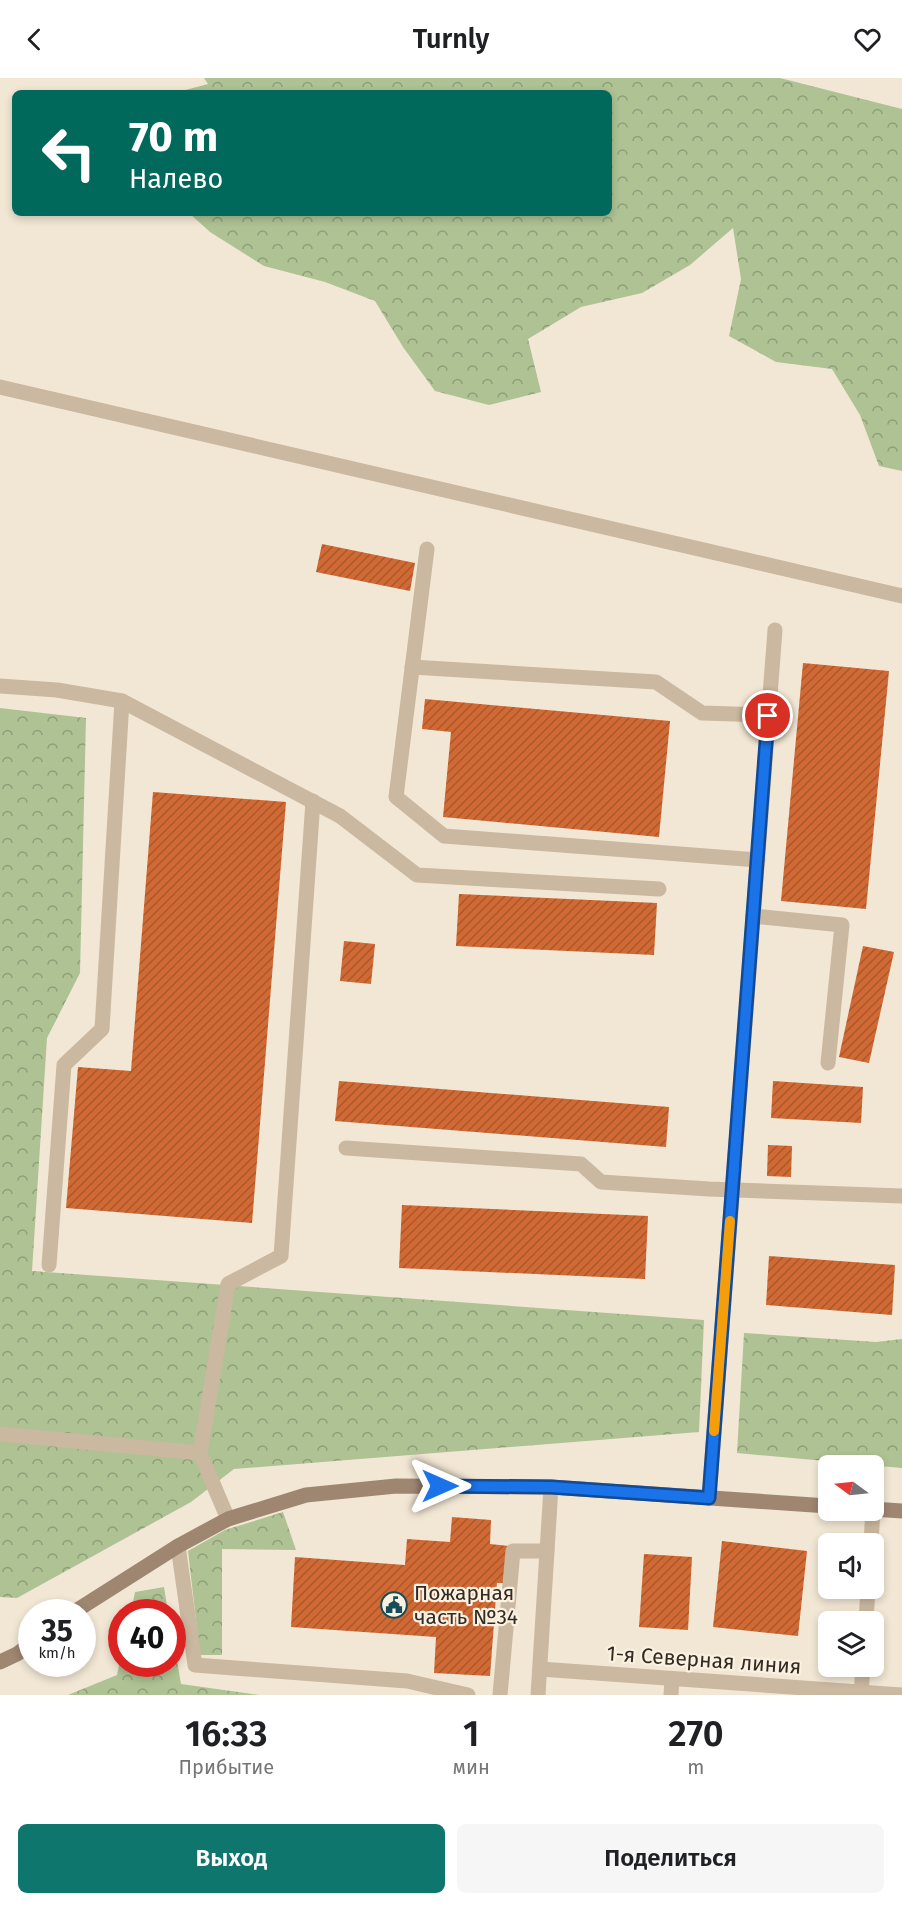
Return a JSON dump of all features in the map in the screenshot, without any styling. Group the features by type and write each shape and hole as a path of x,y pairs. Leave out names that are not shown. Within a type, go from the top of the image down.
{"street":[{"path":"0,387 902,596"},
{"path":"427,549 396,797 444,836 758,860"},
{"path":"709,1498 775,630"},
{"path":"412,667 656,682 702,713 768,716"},
{"path":"0,686 57,690 122,702 340,816 417,875 659,889"},
{"path":"49,1265 63,1065 102,1029 122,702"},
{"path":"228,1519 200,1453 228,1284 281,1256 313,801"},
{"path":"753,916 842,924 828,1063"},
{"path":"346,1148 581,1164 601,1182 902,1196"},
{"path":"0,1434 200,1453"},
{"path":"94,1599 178,1546 228,1519 306,1495 396,1486 551,1487 818,1505"},
{"path":"538,1695 551,1487"},
{"path":"884,1510 902,1511"},
{"path":"178,1546 195,1665 407,1681 468,1695"},
{"path":"500,1695 513,1551 547,1551"},
{"path":"0,1662 18,1653"},
{"name":"1-я Северная линия","path":"540,1670 902,1695"},
{"path":"862,1694 863,1677"},
{"path":"671,1695 672,1678"}],"green space":[{"path":"204,78 780,78 902,109 902,471 879,466 860,415 832,369 776,362 729,336 741,279 733,228 690,265 642,293 581,307 528,339 541,392 489,405 435,391 403,347 375,301 325,282 264,266 210,232 192,216 612,216 612,90 185,90 208,84"},
{"path":"0,708 86,718 80,973 47,1038 32,1271 704,1320 699,1432 234,1469 191,1502 17,1598 0,1597"},
{"path":"744,1333 876,1342 902,1339 902,1468 884,1466 884,1455 818,1455 818,1460 737,1453"},
{"path":"283,1512 296,1550 222,1549 222,1655 200,1655 188,1551 225,1530"},
{"path":"164,1587 166,1599 134,1599 135,1592"},
{"path":"112,1677 180,1677 181,1684 259,1695 68,1695"}],"building":[{"path":"322,544 415,563 410,591 316,572"},
{"path":"803,663 889,671 866,909 781,901"},
{"path":"425,699 670,721 659,837 443,817 451,732 422,729"},
{"path":"153,792 286,802 252,1223 66,1208 78,1067 131,1071"},
{"path":"459,894 657,903 654,955 456,946"},
{"path":"344,941 375,944 371,984 340,981"},
{"path":"863,946 894,952 869,1063 839,1057"},
{"path":"339,1081 669,1107 666,1147 335,1121"},
{"path":"773,1081 863,1087 861,1123 771,1118"},
{"path":"768,1145 792,1146 791,1177 767,1176"},
{"path":"402,1205 648,1216 645,1279 399,1268"},
{"path":"769,1256 895,1265 892,1315 766,1305"},
{"name":"Пожарная часть №34","path":"452,1517 491,1520 490,1544 509,1546 506,1583 497,1583 490,1676 434,1673 436,1637 291,1627 295,1557 405,1565 407,1539 450,1542"},
{"path":"722,1541 807,1551 798,1636 713,1627"},
{"path":"644,1554 692,1557 688,1630 639,1627"}],"slow traffic":[{"path":"714,1431 730,1221"}],"place":[{"name":"Пожарная часть №34","path":"394,1605"}],"route":[{"path":"440,1486 551,1487 709,1498 768,716"}]}
